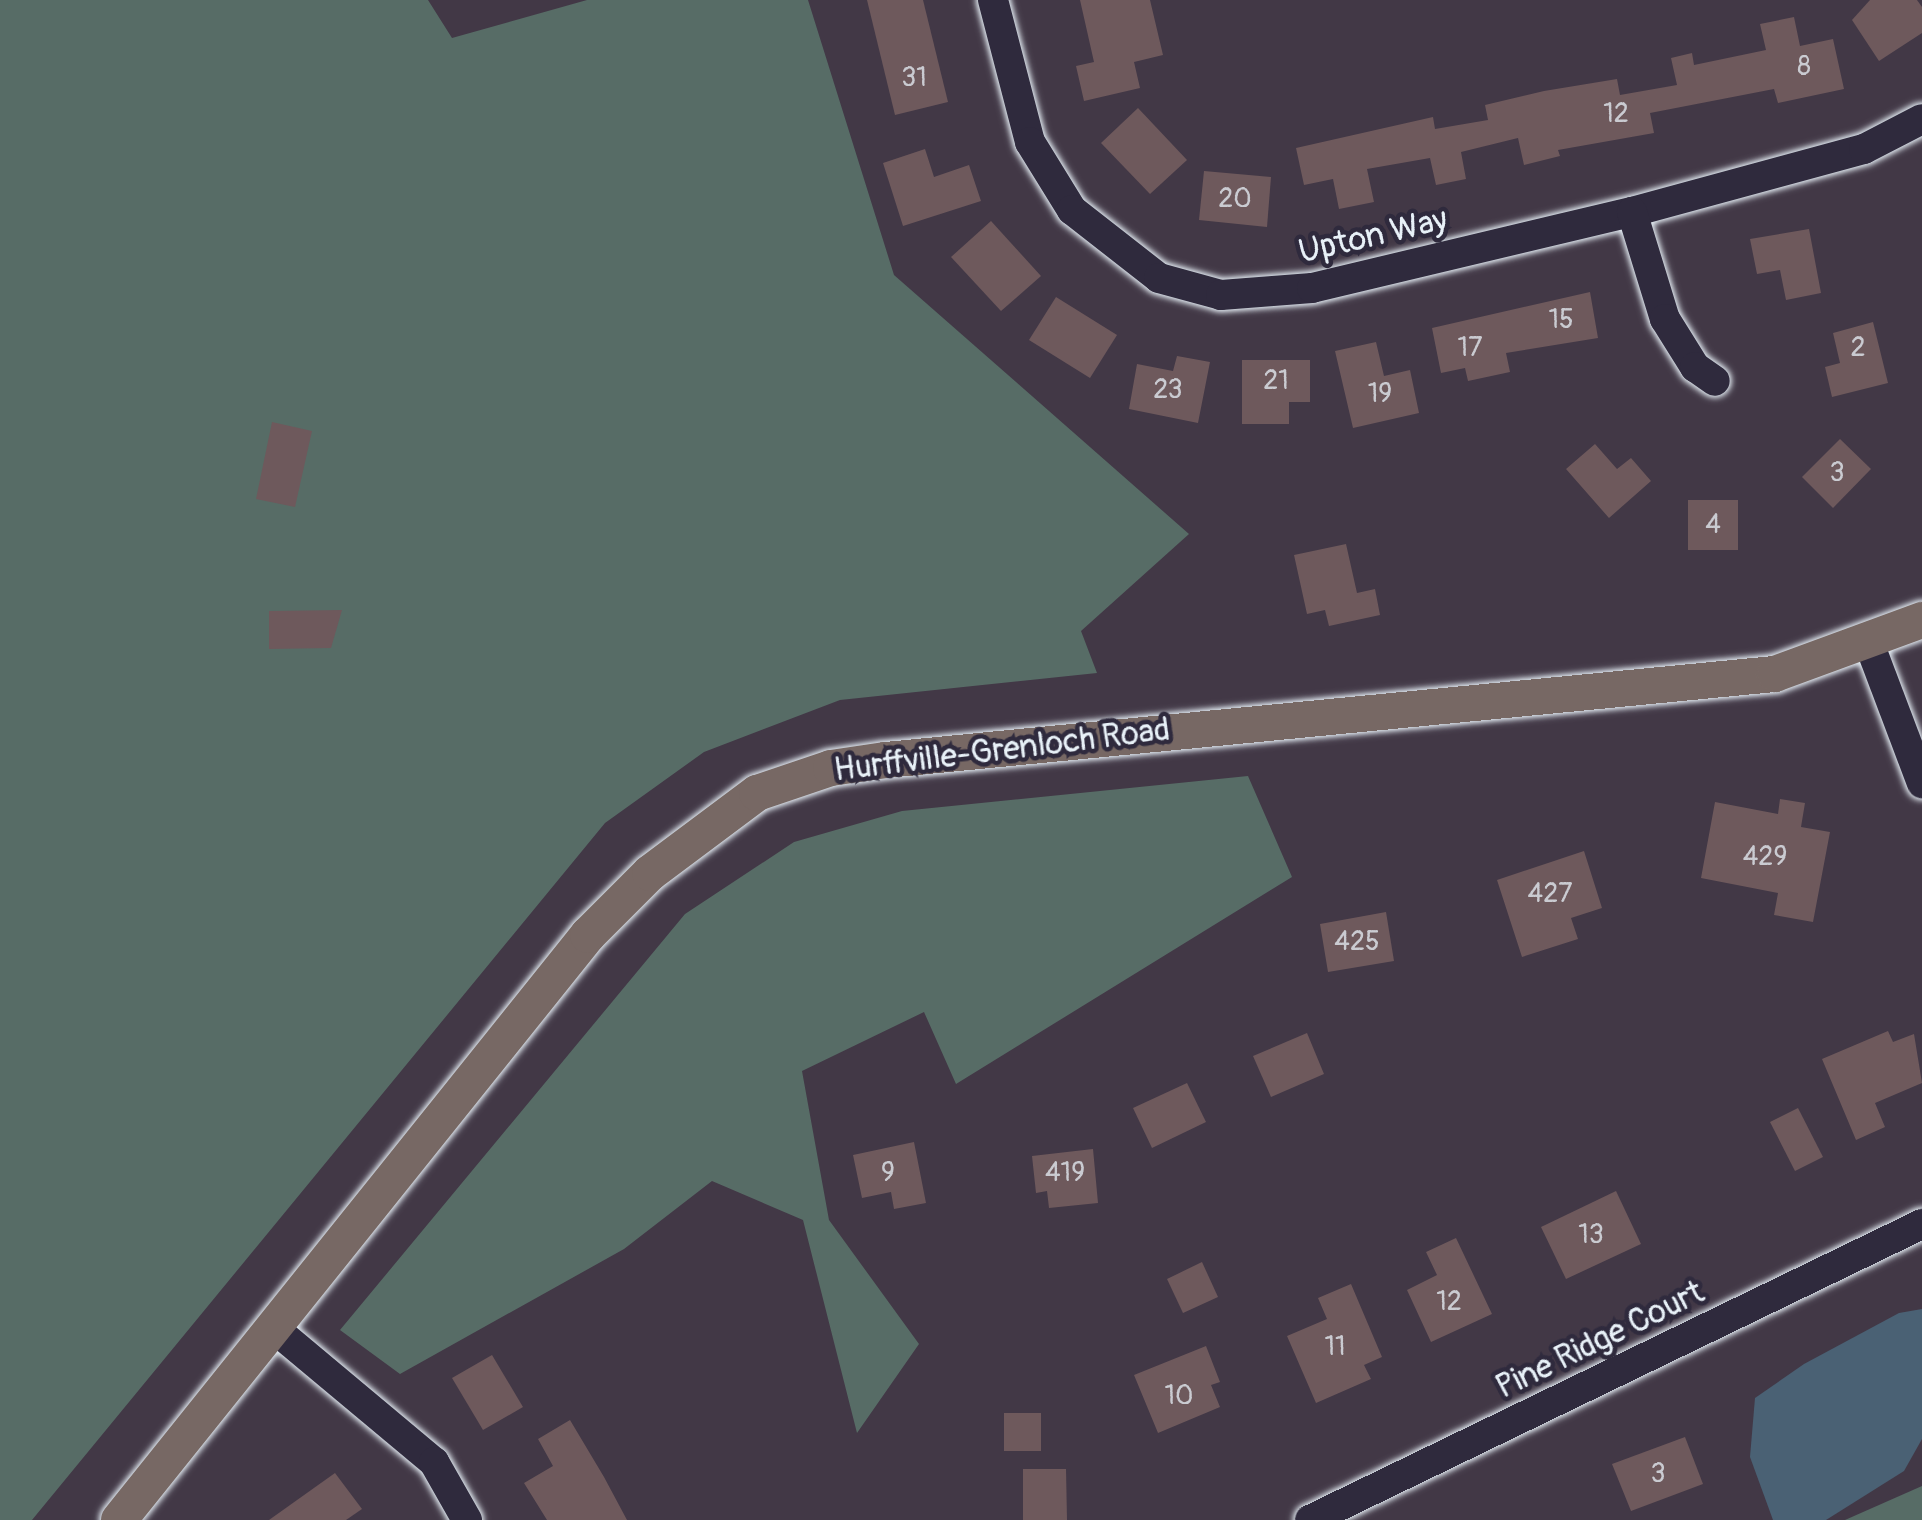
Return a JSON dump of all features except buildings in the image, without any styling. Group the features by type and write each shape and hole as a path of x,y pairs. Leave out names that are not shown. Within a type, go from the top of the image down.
{"main road":[{"name":"Hurffville-Grenloch Road","path":"119,1520 276,1330 588,934 650,873 757,793 831,768 886,760 1775,674 1922,620"}],"street":[{"name":"Upton Way","path":"993,0 1030,142 1051,179 1129,260 1191,289 1279,294 1632,212 1864,149 1922,119"},
{"path":"1632,212 1665,319 1695,367 1715,381"},
{"path":"1869,643 1922,783"},
{"name":"Pine Ridge Court","path":"1310,1520 1922,1224"},
{"path":"276,1330 434,1462 466,1520"}],"green space":[{"path":"0,0 428,0 452,38 587,0 808,0 894,275 1189,534 1081,631 1097,673 840,700 704,752 605,823 32,1520 0,1520"},
{"path":"1248,776 1292,877 956,1084 924,1012 802,1071 829,1220 919,1344 857,1433 803,1220 712,1181 624,1249 400,1374 340,1330 685,914 794,842 902,811"},
{"path":"1922,1486 1922,1520 1845,1520"}],"water":[{"path":"1922,1309 1922,1439 1904,1471 1826,1520 1773,1520 1750,1457 1755,1398 1804,1364 1899,1313"}]}
